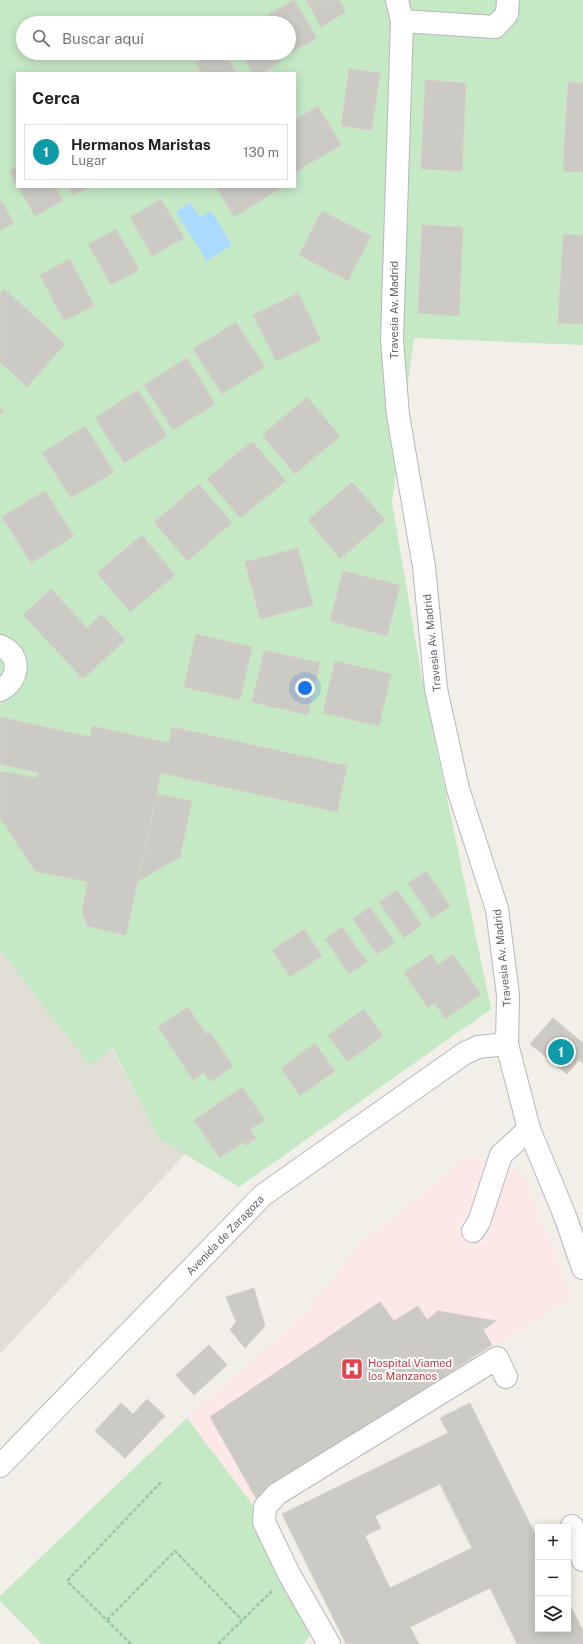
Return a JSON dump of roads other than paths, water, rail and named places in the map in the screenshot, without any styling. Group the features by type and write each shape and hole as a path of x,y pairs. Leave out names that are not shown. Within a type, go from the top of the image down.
{"street":[{"name":"Travesia Av. Madrid","path":"397,0 402,22 392,340 398,416 424,567 436,689 458,789 498,909 508,994 507,1044 529,1129 565,1216 583,1268"},
{"path":"402,22 495,27 507,14 508,0"},
{"path":"0,646 6,648 11,653 16,667 12,681 0,690"},
{"name":"Avenida de Zaragoza","path":"0,1466 263,1195 465,1053 478,1046 507,1044"},
{"path":"473,1231 479,1222 502,1155 529,1129"},
{"path":"330,1644 290,1574 264,1522 265,1507 277,1494 497,1358 506,1376"},
{"path":"572,1526 583,1560"}],"water":[{"path":"190,203 200,217 211,211 232,245 207,261 176,212"}],"place":[{"name":"Hermanos Maristas","path":"561,1052"},
{"name":"Hospital Viamed los Manzanos","path":"352,1369"}]}
